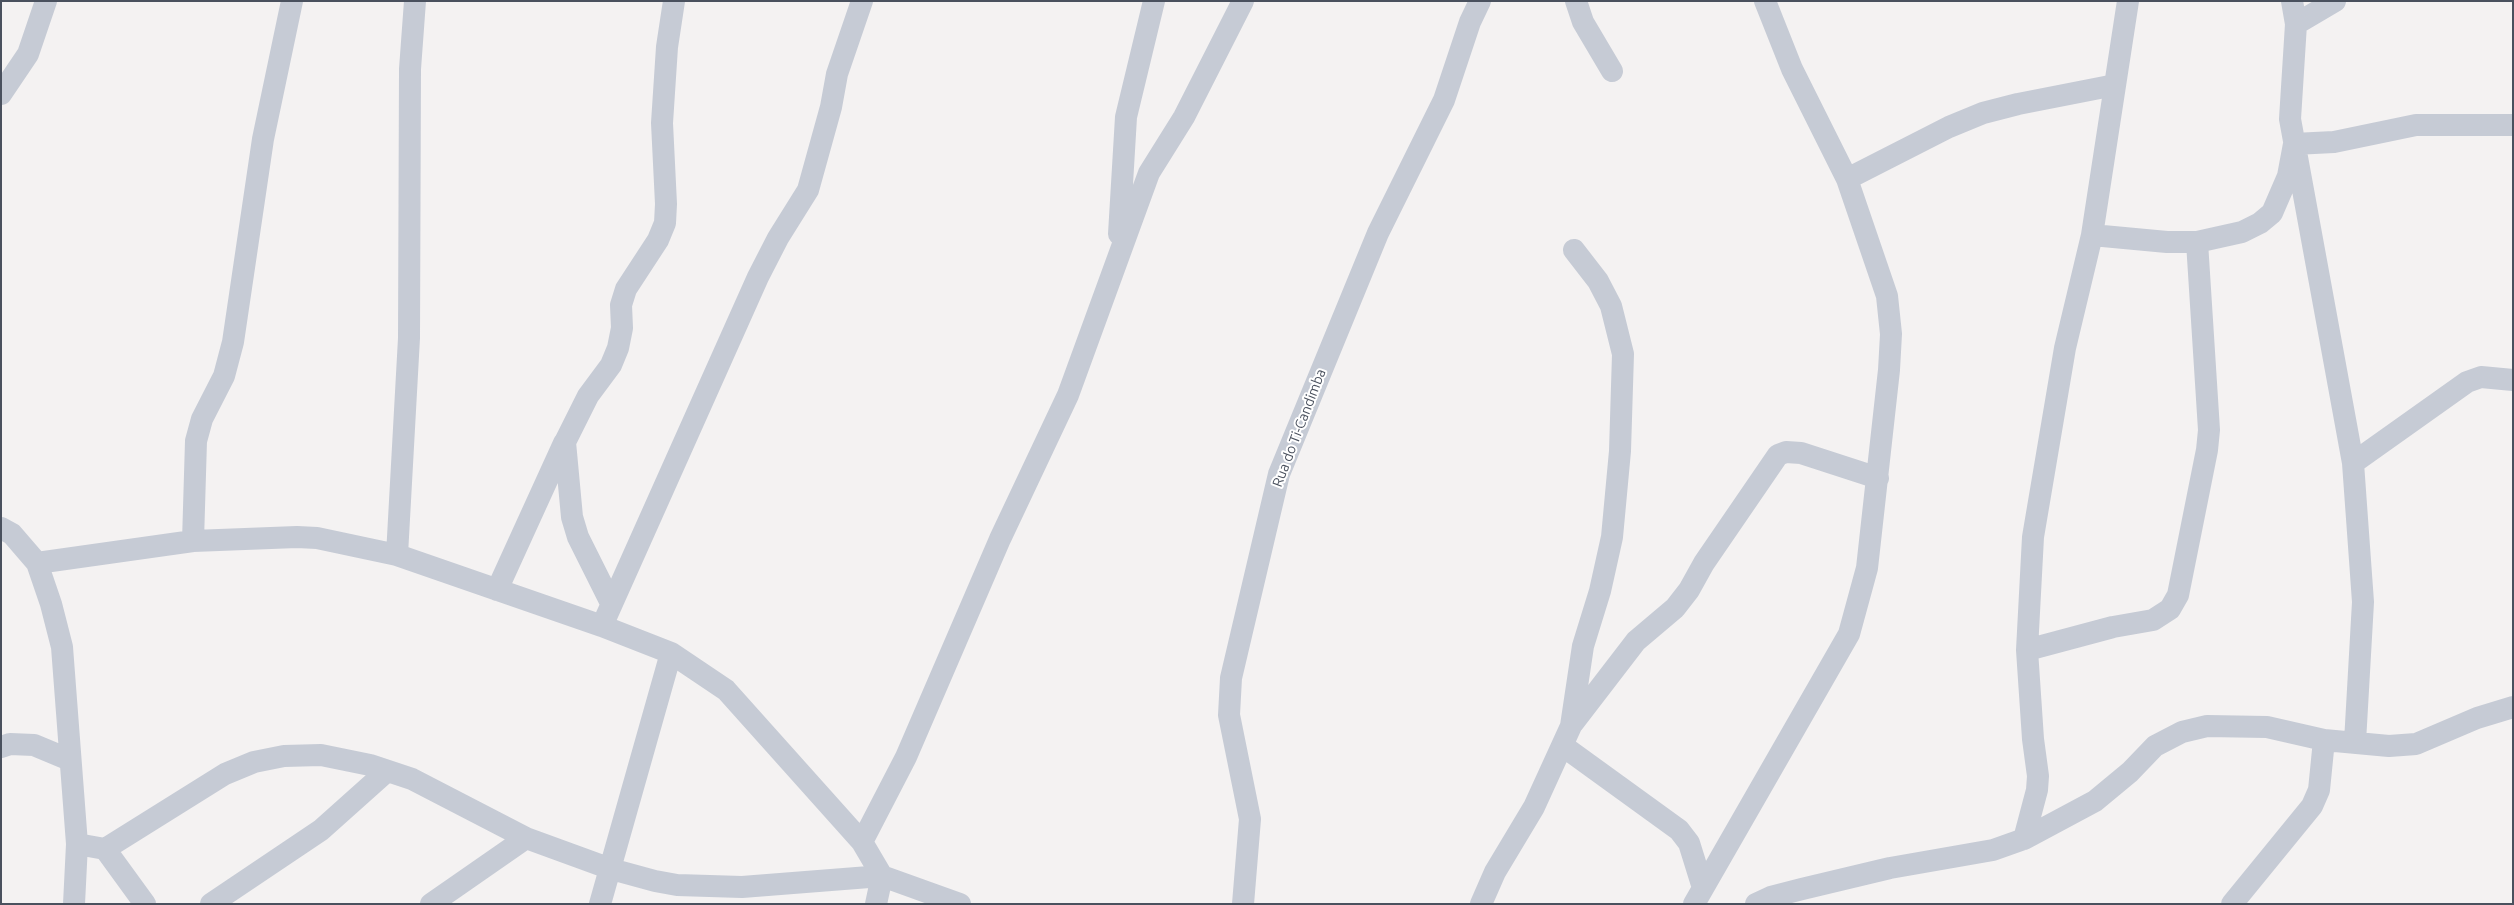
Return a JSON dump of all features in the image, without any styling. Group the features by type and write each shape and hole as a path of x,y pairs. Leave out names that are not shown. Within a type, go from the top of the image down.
{"street":[{"path":"1,94 28,54 46,1"},
{"path":"192,541 196,441 202,419 224,376 232,342 262,139 292,1"},
{"path":"397,555 409,338 410,69 415,1"},
{"path":"497,590 565,442 588,396 611,365 618,348 622,328 621,305 626,289 658,240 665,223 666,204 662,123 667,47 674,1"},
{"path":"602,626 758,277 778,238 808,190 828,120 837,74 862,1"},
{"path":"1119,251 1126,117 1154,1"},
{"path":"862,842 906,758 1000,539 1068,395 1119,251 1149,173 1184,117 1243,1"},
{"name":"Rua do Ti-Candimba","path":"1243,904 1250,819 1229,715 1230,678 1278,474 1378,233 1444,100 1470,22 1480,1"},
{"path":"1576,1 1583,22 1612,71"},
{"path":"1699,896 1809,707 1849,634 1867,568 1878,478 1892,334 1887,296 1847,179 1792,69 1765,1"},
{"path":"2024,839 2037,790 2038,776 2033,739 2027,650 2033,537 2065,348 2092,235 2128,1"},
{"path":"2292,1 2296,24 2290,98 2290,118 2353,463 2363,602 2356,742"},
{"path":"2296,24 2335,1"},
{"path":"1847,179 1949,127 1983,113 2018,104 2115,85"},
{"path":"2294,144 2334,142 2416,126 2513,125"},
{"path":"2092,235 2167,242 2198,242 2242,232 2260,223 2272,213 2288,176 2294,144"},
{"path":"2027,650 2113,627 2153,620 2170,609 2178,595 2207,450 2209,430 2198,242"},
{"path":"1481,904 1495,872 1534,807 1571,726 1583,646 1600,591 1612,536 1620,451 1623,354 1611,306 1598,281 1574,250"},
{"path":"2353,463 2467,382 2481,377 2513,380"},
{"path":"565,442 572,517 578,538 611,603"},
{"path":"1571,726 1636,641 1675,608 1690,590 1704,563 1778,455 1786,452 1801,453 1878,478"},
{"path":"1,528 12,534 38,563 51,604 62,647 77,844 74,904"},
{"path":"38,563 192,541 297,537 317,538 397,555 602,626 671,653 726,690 862,842 882,876 876,904"},
{"path":"600,904 671,653"},
{"path":"1756,904 1771,897 1802,889 1890,868 1993,850 2024,839 2095,801 2155,746 2182,732 2207,726 2267,727 2324,740 2389,746 2416,744 2477,718 2513,707"},
{"path":"2232,904 2312,806 2319,790 2324,740"},
{"path":"1,747 10,744 34,744 70,760"},
{"path":"1563,746 1679,830 1689,843 1699,896"},
{"path":"77,844 105,849 218,778 254,762 284,756 321,755 370,765 412,779 526,838 611,869 676,885 741,896 882,876 960,904"},
{"path":"211,904 321,830 387,771"},
{"path":"431,904 526,838"},
{"path":"105,849 145,904"}]}
